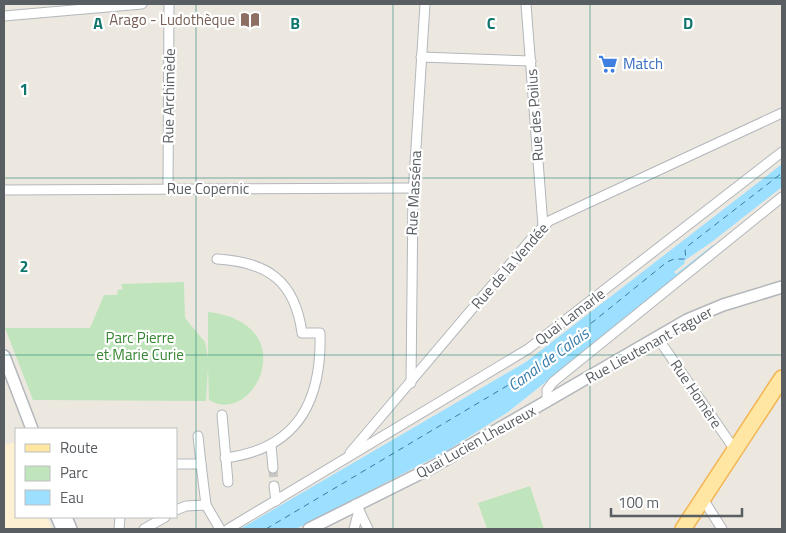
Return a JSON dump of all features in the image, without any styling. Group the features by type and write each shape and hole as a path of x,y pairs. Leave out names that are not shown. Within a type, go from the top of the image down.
{"main road":[{"path":"683,529 782,378"}],"street":[{"path":"4,16 142,4"},
{"name":"Rue Archimède","path":"168,189 170,4"},
{"name":"Rue Masséna","path":"411,383 413,188 425,4"},
{"name":"Rue des Poilus","path":"526,4 544,226"},
{"path":"421,57 531,61"},
{"name":"Rue de la Vendée","path":"344,461 544,226 583,204 782,113"},
{"name":"Quai Lamarle","path":"228,529 344,461 534,344 782,152"},
{"name":"Rue Copernic","path":"4,190 413,188"},
{"name":"Quai Lucien Lheureux","path":"309,529 357,507 431,468 547,402 548,390 553,382 779,200"},
{"path":"217,259 242,260 274,277 288,288 296,302 302,333 320,333 318,374 310,404 293,428 271,445 252,454 225,458"},
{"name":"Rue Lieutenant Faguer","path":"547,402 657,337 706,311 782,287"},
{"name":"Rue Homère","path":"657,337 735,450"},
{"path":"4,356 32,428"},
{"path":"4,371 26,428"},
{"path":"222,415 228,482"},
{"path":"198,436 206,505 220,529"},
{"path":"271,445 273,468"},
{"path":"178,464 201,464"},
{"path":"274,486 276,501"},
{"path":"703,499 722,529"},
{"path":"178,509 186,506 206,505"},
{"path":"354,529 357,507"},
{"path":"357,507 368,529"},
{"path":"144,529 163,518"}],"shaded area":[{"path":"15,442 15,518 47,518 52,529 4,529 4,445"}],"green space":[{"name":"Parc Pierre et Marie Curie","path":"184,282 185,318 205,342 208,358 208,312 238,320 255,334 263,352 262,371 254,387 241,400 226,405 209,400 208,368 206,401 33,400 5,328 90,328 104,295 117,295 118,290 123,289 121,284"},
{"path":"530,486 544,529 487,529 478,503"}],"water":[{"name":"Canal de Calais","path":"782,164 782,187 713,241 713,249 508,412 445,452 296,529 240,529 526,362"}],"pier":[{"path":"713,241 713,245 676,274 674,272 685,263 684,261"}],"ferry route":[{"path":"266,529 532,371 667,262 674,259 686,259 685,250 689,245 782,173"}],"tunnel":[{"path":"273,468 274,486"}],"place":[{"name":"Arago - Ludothèque","path":"250,20"},
{"name":"Match","path":"608,64"}]}
